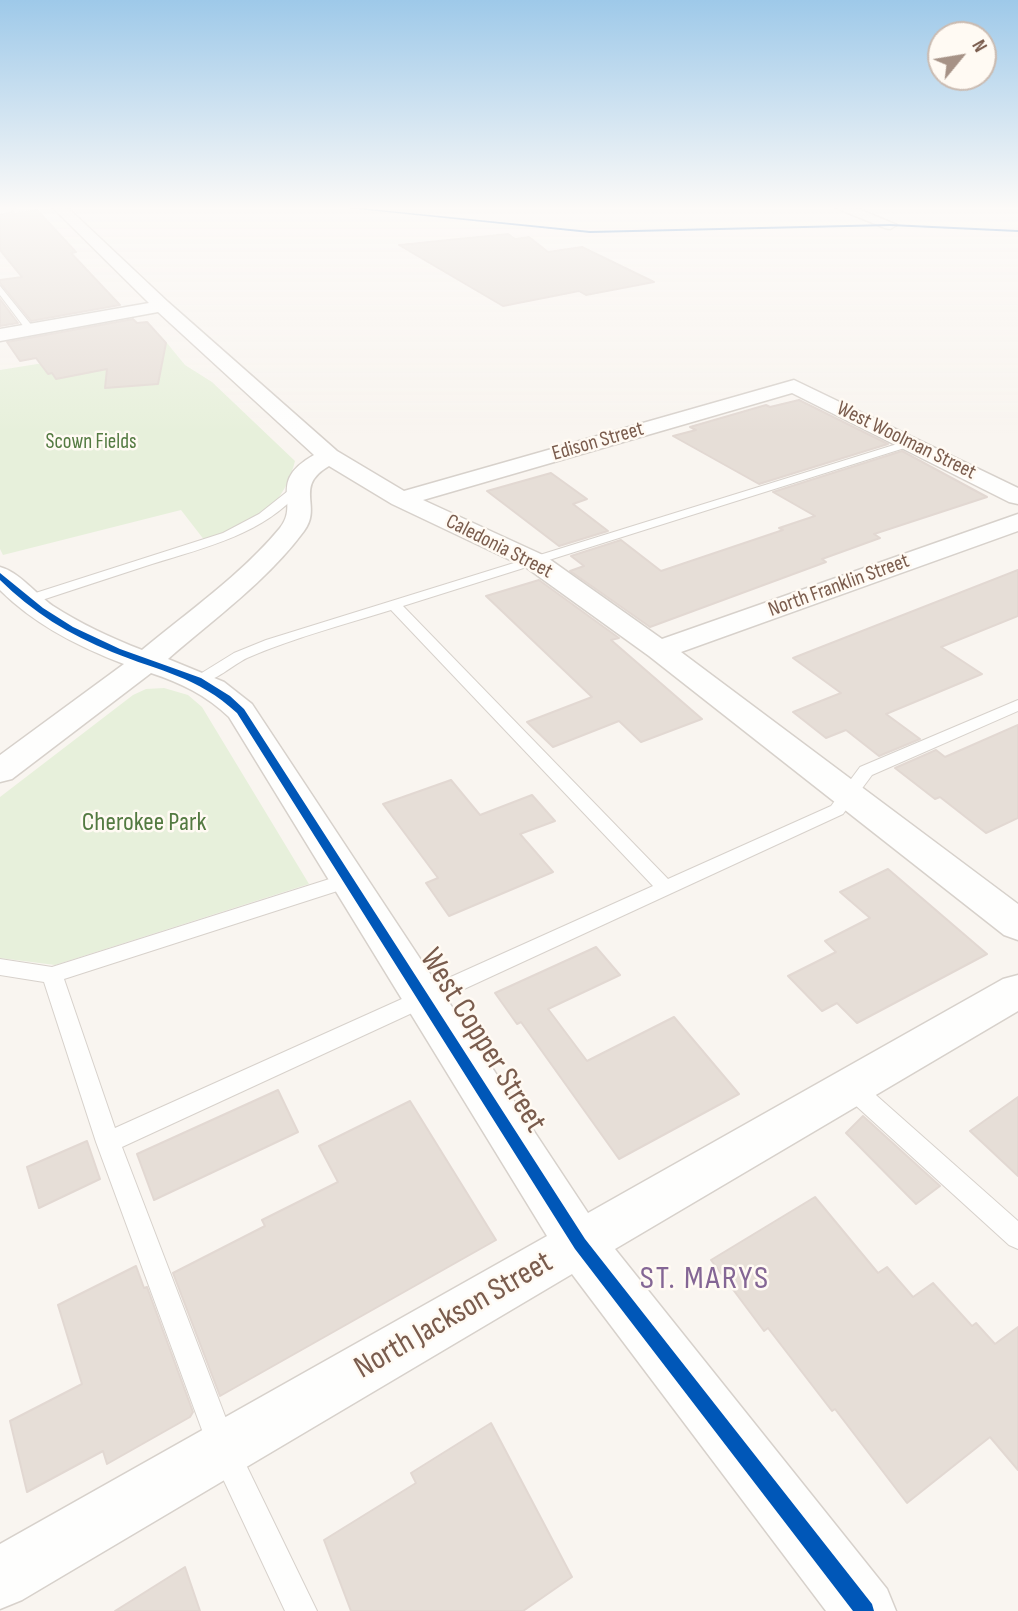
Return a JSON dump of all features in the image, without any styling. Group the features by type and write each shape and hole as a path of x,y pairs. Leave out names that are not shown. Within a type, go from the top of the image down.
{"street":[{"name":"Caledonia Street","path":"138,283 329,456 401,499 536,562 659,650 1018,925"},
{"path":"0,335 162,306"},
{"name":"West Woolman Street","path":"794,386 1018,496"},
{"name":"Edison Street","path":"401,499 794,386"},
{"path":"0,771 146,662 256,570 295,526 299,507 298,487 305,470 329,456"},
{"name":"North Franklin Street","path":"659,650 1018,522"},
{"name":"West Copper Street","path":"14,588 64,626 146,662 200,679 226,695 241,711 580,1244 865,1611"},
{"name":"North Jackson Street","path":"0,1578 1018,991"}],"lane":[{"path":"0,289 30,330"},
{"path":"200,679 239,656 271,643 911,443"},
{"path":"14,588 207,545 241,531 276,510 298,487"},
{"path":"394,605 666,888"},
{"path":"108,1142 837,810 858,778 866,771 1018,705"},
{"path":"0,967 52,975 349,880"},
{"path":"52,975 108,1142 223,1449 301,1611"},
{"path":"851,1087 1018,1237"}],"green space":[{"name":"Scown Fields","path":"167,343 185,365 212,382 295,461 282,493 272,505 250,521 205,541 181,510 3,555 0,549 0,370"},
{"name":"Cherokee Park","path":"164,688 188,695 202,707 309,884 55,965 0,958 0,797 133,695 146,689"}],"building":[{"path":"0,283 99,283 120,305 31,321"},
{"path":"464,283 648,283 586,295 579,291 503,306"},
{"path":"0,299 18,323 0,326"},
{"path":"133,319 137,323 147,322 166,343 158,384 105,388 107,369 56,379 52,373 48,374 36,358 20,361 7,342"},
{"path":"799,400 888,444 759,484 673,436 696,430 690,427 766,405 770,407"},
{"path":"902,451 987,497 874,534 880,538 822,559 826,562 650,627 570,571 584,566 571,556 621,540 661,571 783,530 779,528 815,516 773,492"},
{"path":"551,473 587,499 573,504 608,531 559,546 487,491"},
{"path":"1018,570 1018,616 941,647 982,674 886,714 920,739 879,756 846,730 826,738 793,712 841,693 793,658"},
{"path":"539,580 619,638 611,640 702,719 641,742 619,721 553,747 527,722 592,697 486,596"},
{"path":"1018,725 1018,818 986,833 940,797 935,799 895,768 936,750 945,757"},
{"path":"451,780 480,815 532,795 555,821 520,834 553,872 449,916 426,883 438,878 383,804"},
{"path":"888,869 987,954 857,1023 837,1003 822,1011 788,976 836,952 825,941 870,918 840,892"},
{"path":"596,947 620,975 548,1009 587,1061 674,1017 739,1094 619,1159 521,1022 517,1024 495,993"},
{"path":"278,1090 298,1132 154,1200 137,1154"},
{"path":"1018,1097 1018,1176 970,1131"},
{"path":"410,1101 496,1240 220,1396 173,1273 265,1226 262,1220 338,1182 319,1146"},
{"path":"863,1116 940,1186 916,1204 846,1133"},
{"path":"87,1141 100,1179 39,1208 27,1167"},
{"path":"815,1197 878,1273 887,1267 913,1297 933,1283 972,1326 976,1323 995,1344 1018,1327 1018,1470 990,1437 907,1503 768,1328 764,1331 711,1260"},
{"path":"136,1266 144,1288 147,1287 193,1412 190,1417 107,1464 103,1451 27,1492 10,1421 82,1384 58,1305"},
{"path":"491,1423 572,1577 523,1611 351,1611 324,1540 416,1483 411,1473"},
{"path":"185,1567 200,1611 115,1611"}],"cycle path":[{"path":"0,575 40,610 85,637 198,680 227,698 241,711 580,1244 865,1611"}],"district":[{"name":"ST. MARYS","path":"705,1280"}]}
